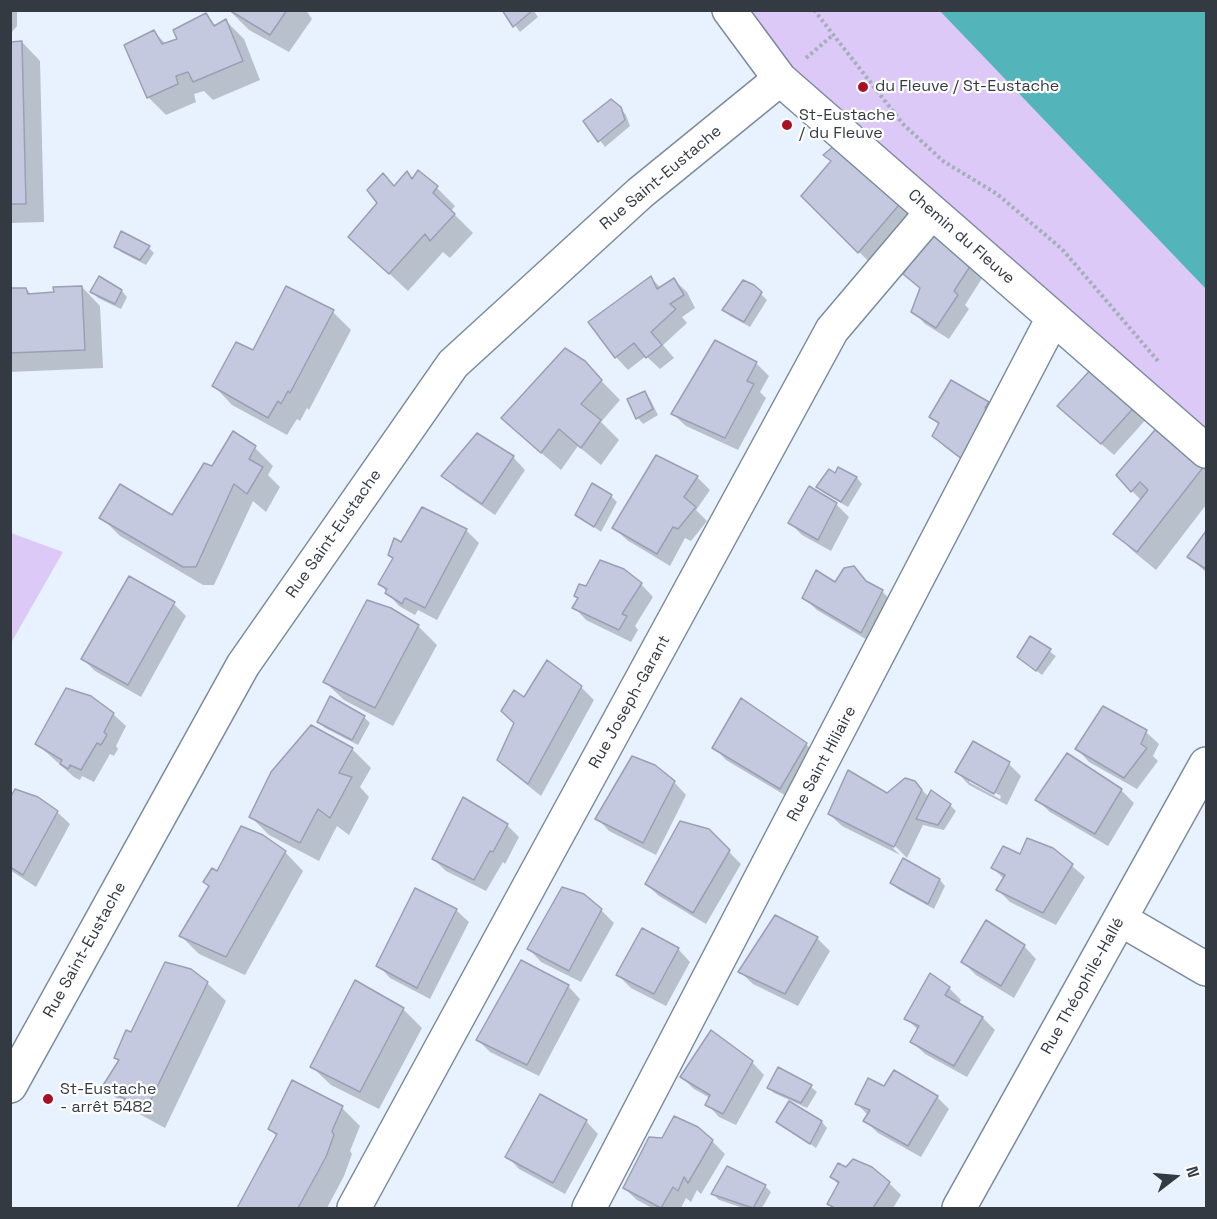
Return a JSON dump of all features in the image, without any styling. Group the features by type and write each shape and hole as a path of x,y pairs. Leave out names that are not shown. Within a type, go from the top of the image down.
{"street":[{"name":"Chemin du Fleuve","path":"729,10 780,79 1206,451"},
{"name":"Rue Saint-Eustache","path":"10,1086 243,665 453,364 640,193 780,79"},
{"name":"Rue Joseph-Garant","path":"354,1209 832,330 932,212"},
{"name":"Rue Saint Hiliaire","path":"589,1209 1053,318"},
{"name":"Rue Théophile-Hallé","path":"959,1209 1206,764"},
{"path":"1120,919 1206,969"}],"path":[{"path":"814,10 903,124 943,161 997,194 1062,249 1161,363"}],"shaded area":[{"path":"729,11 1206,11 1206,451"},
{"path":"10,533 63,552 11,643"}],"water":[{"path":"940,11 1206,11 1206,289"}],"building":[{"path":"229,10 287,10 270,35"},
{"path":"502,10 533,10 513,27"},
{"path":"206,13 214,26 226,19 243,61 193,82 188,72 176,76 178,84 147,98 124,45 154,30 162,44 177,39 173,30"},
{"path":"22,41 26,204 10,204 10,42"},
{"path":"611,99 621,107 625,120 598,142 583,121"},
{"path":"841,140 904,199 858,253 801,196 831,161 823,155"},
{"path":"418,170 438,186 433,193 455,214 430,241 425,234 389,274 348,237 377,203 367,190 383,173 394,186 407,171 412,179"},
{"path":"935,227 975,259 954,291 958,295 936,328 911,312 920,288 903,274"},
{"path":"121,231 150,246 140,260 114,247"},
{"path":"99,276 122,290 115,304 90,292"},
{"path":"651,276 657,289 674,278 684,295 670,304 676,309 651,332 662,345 646,358 634,343 615,358 588,322"},
{"path":"743,280 762,292 744,322 722,310"},
{"path":"82,286 85,350 10,353 10,288 26,288 28,294 54,292 53,287"},
{"path":"286,286 334,310 290,393 288,391 281,404 278,401 268,418 212,386 236,342 253,350"},
{"path":"715,340 757,362 747,381 754,384 725,438 671,414"},
{"path":"565,348 585,361 602,380 581,404 601,420 581,448 559,429 541,453 501,418"},
{"path":"1095,365 1138,403 1101,444 1057,406"},
{"path":"951,380 989,402 985,408 992,409 962,459 932,436 939,423 929,417"},
{"path":"645,391 653,409 636,419 627,399"},
{"path":"1161,423 1205,465 1137,552 1113,534 1148,490 1140,482 1131,492 1116,475"},
{"path":"233,431 256,446 249,459 263,467 247,494 234,484 196,567 183,567 99,518 120,484 172,515 204,463 212,466"},
{"path":"477,433 514,456 482,504 441,476"},
{"path":"656,455 698,476 684,497 696,507 678,529 673,527 657,554 612,528"},
{"path":"838,467 857,477 841,502 816,487 829,469 835,473"},
{"path":"592,483 612,495 594,527 575,515"},
{"path":"809,486 837,503 818,540 788,523"},
{"path":"422,507 467,529 425,608 405,598 402,604 385,593 387,589 378,584 393,558 388,555 394,538 401,542"},
{"path":"1206,531 1206,569 1187,557"},
{"path":"600,560 624,569 642,583 622,614 627,616 619,630 572,608 578,598 574,596 579,584 586,586"},
{"path":"854,566 866,581 883,590 861,633 802,598 816,570 835,582 844,568"},
{"path":"129,576 175,602 128,685 81,659"},
{"path":"367,600 391,608 419,625 375,708 323,682"},
{"path":"1030,636 1051,649 1036,671 1017,657"},
{"path":"547,660 582,686 528,784 497,760 514,723 501,711 514,690 524,697"},
{"path":"66,688 91,696 114,713 104,732 107,735 101,745 97,743 81,770 70,765 68,769 60,764 62,760 35,744"},
{"path":"330,696 365,716 352,740 317,722"},
{"path":"741,698 807,743 780,789 712,748"},
{"path":"1103,706 1147,730 1141,744 1147,748 1124,778 1075,749"},
{"path":"311,725 353,748 339,773 352,777 330,818 318,809 300,843 249,817 271,772"},
{"path":"973,741 1010,762 994,794 955,772"},
{"path":"1067,753 1122,789 1095,834 1035,800"},
{"path":"632,756 655,765 675,781 643,843 595,819"},
{"path":"848,770 887,793 905,778 915,781 922,790 894,847 828,814"},
{"path":"15,789 38,797 58,811 23,875 10,867 10,798"},
{"path":"931,790 951,804 938,825 916,819"},
{"path":"463,797 508,824 474,880 432,859"},
{"path":"680,821 709,829 730,850 693,913 645,884"},
{"path":"241,826 263,835 286,851 226,957 179,936 209,886 203,882 212,868 217,871"},
{"path":"1027,838 1053,848 1073,864 1043,913 996,890 1005,875 991,868 1003,846 1020,854"},
{"path":"903,858 940,879 928,904 890,883"},
{"path":"562,887 584,894 602,909 569,971 527,949"},
{"path":"415,888 457,909 417,988 376,966"},
{"path":"775,915 818,937 785,994 738,972"},
{"path":"986,920 1025,945 1001,986 961,962"},
{"path":"642,928 679,948 654,994 616,975"},
{"path":"521,960 569,985 527,1065 476,1040"},
{"path":"165,962 191,969 208,982 146,1110 102,1087 119,1060 114,1058 126,1030 131,1032"},
{"path":"930,973 950,987 945,995 983,1017 954,1066 910,1042 919,1026 904,1019"},
{"path":"355,980 404,1008 360,1092 310,1067"},
{"path":"711,1030 753,1061 723,1114 705,1105 710,1095 680,1077"},
{"path":"778,1067 812,1085 801,1103 767,1088"},
{"path":"894,1070 938,1096 908,1146 863,1121 870,1110 855,1104 868,1078 884,1086"},
{"path":"292,1080 343,1106 332,1131 334,1135 326,1157 298,1208 237,1208 277,1134 268,1129"},
{"path":"540,1094 587,1120 553,1183 505,1157"},
{"path":"789,1101 822,1121 810,1144 776,1122"},
{"path":"674,1116 698,1127 713,1140 688,1183 684,1177 678,1191 673,1187 661,1208 623,1188 649,1137 662,1138"},
{"path":"853,1159 872,1167 890,1182 873,1208 835,1208 827,1204 839,1182 830,1177 838,1163 846,1167"},
{"path":"727,1166 766,1185 753,1208 711,1194"}],"place":[{"name":"du Fleuve / St-Eustache","path":"863,87"},
{"name":"St-Eustache / du Fleuve","path":"787,125"},
{"name":"St-Eustache - arrêt 5482","path":"48,1099"}]}
